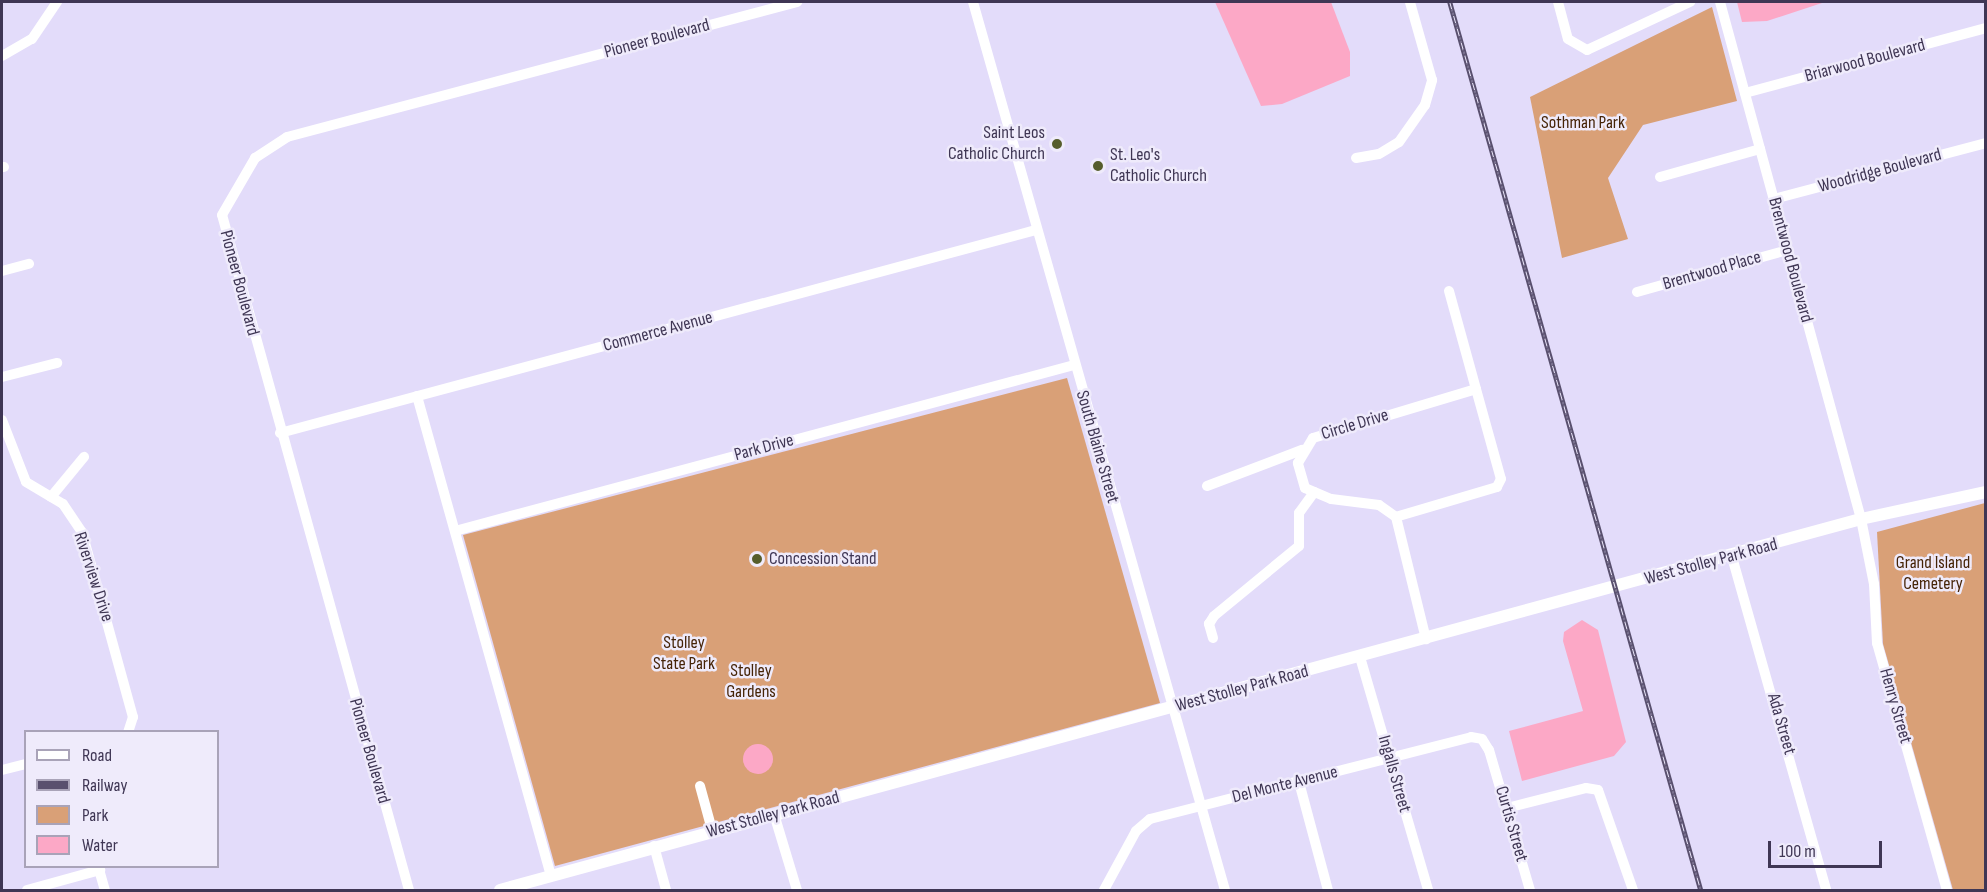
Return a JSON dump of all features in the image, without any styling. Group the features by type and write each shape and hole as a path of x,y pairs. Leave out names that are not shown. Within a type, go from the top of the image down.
{"main road":[{"name":"West Stolley Park Road","path":"500,891 521,888 551,876 712,830 1732,557 1861,519 1986,492"}],"street":[{"path":"2,56 32,39 57,2"},
{"name":"Pioneer Boulevard","path":"410,891 280,433 222,215 268,145 797,2"},
{"name":"South Blaine Street","path":"973,2 1074,365 1225,891"},
{"path":"1356,158 1379,154 1399,142 1425,105 1432,80 1410,2"},
{"path":"1558,2 1568,39 1587,50 1690,2"},
{"name":"Brentwood Boulevard","path":"1720,2 1861,519"},
{"name":"Briarwood Boulevard","path":"1745,93 1986,28"},
{"name":"Woodridge Boulevard","path":"1774,198 1986,143"},
{"path":"1660,177 1760,149"},
{"name":"Commerce Avenue","path":"280,433 1036,230"},
{"name":"Brentwood Place","path":"1637,292 1787,250"},
{"path":"2,271 29,264"},
{"path":"1396,518 1497,487 1501,479 1449,291"},
{"path":"2,377 57,363"},
{"name":"Park Drive","path":"455,531 1074,365"},
{"name":"Circle Drive","path":"1314,492 1300,476 1302,450 1313,438 1476,389"},
{"path":"417,396 551,876"},
{"name":"Riverview Drive","path":"2,420 4,440 26,482 51,497 82,532 130,728"},
{"path":"1207,486 1302,450"},
{"path":"51,497 84,457"},
{"path":"1213,638 1209,624 1214,616 1299,546 1299,513 1314,492 1379,505 1396,518 1426,639"},
{"name":"Henry Street","path":"1861,519 1874,584 1877,643 1947,891"},
{"name":"Ada Street","path":"1732,557 1826,891"},
{"name":"Ingalls Street","path":"1360,657 1428,891"},
{"name":"Del Monte Avenue","path":"1104,891 1136,831 1150,819 1471,737 1482,739 1491,758"},
{"name":"Curtis Street","path":"1491,758 1530,891"},
{"path":"2,770 24,764"},
{"path":"1299,782 1328,891"},
{"path":"700,786 712,830"},
{"path":"1507,808 1586,788 1598,790 1604,801 1633,891"},
{"path":"774,814 797,891"},
{"path":"654,846 666,891"},
{"path":"27,891 99,868 105,891"}],"green space":[{"name":"Sothman Park","path":"1712,7 1737,101 1643,125 1608,178 1628,239 1562,258 1530,97"},
{"name":"Stolley State Park","path":"1067,378 1160,703 555,866 463,535"},
{"name":"Grand Island Cemetery","path":"1985,503 1985,890 1953,890 1883,644 1877,532"}],"water":[{"path":"1215,2 1331,2 1350,52 1350,76 1282,104 1261,106"},
{"path":"1737,2 1825,2 1767,21 1742,22"},
{"path":"1582,620 1598,630 1626,742 1614,756 1522,781 1509,731 1583,711 1563,641 1564,632"},
{"path":"758,744 764,745 772,753 772,765 764,773 758,774 752,773 744,765 743,759 744,753 752,745"}],"railway":[{"path":"1450,2 1701,890"}],"place":[{"name":"Saint Leos Catholic Church","path":"1057,144"},
{"name":"St. Leo's Catholic Church","path":"1098,166"},
{"name":"Concession Stand","path":"757,559"}],"park label":[{"name":"Stolley Gardens","path":"751,682"}]}
